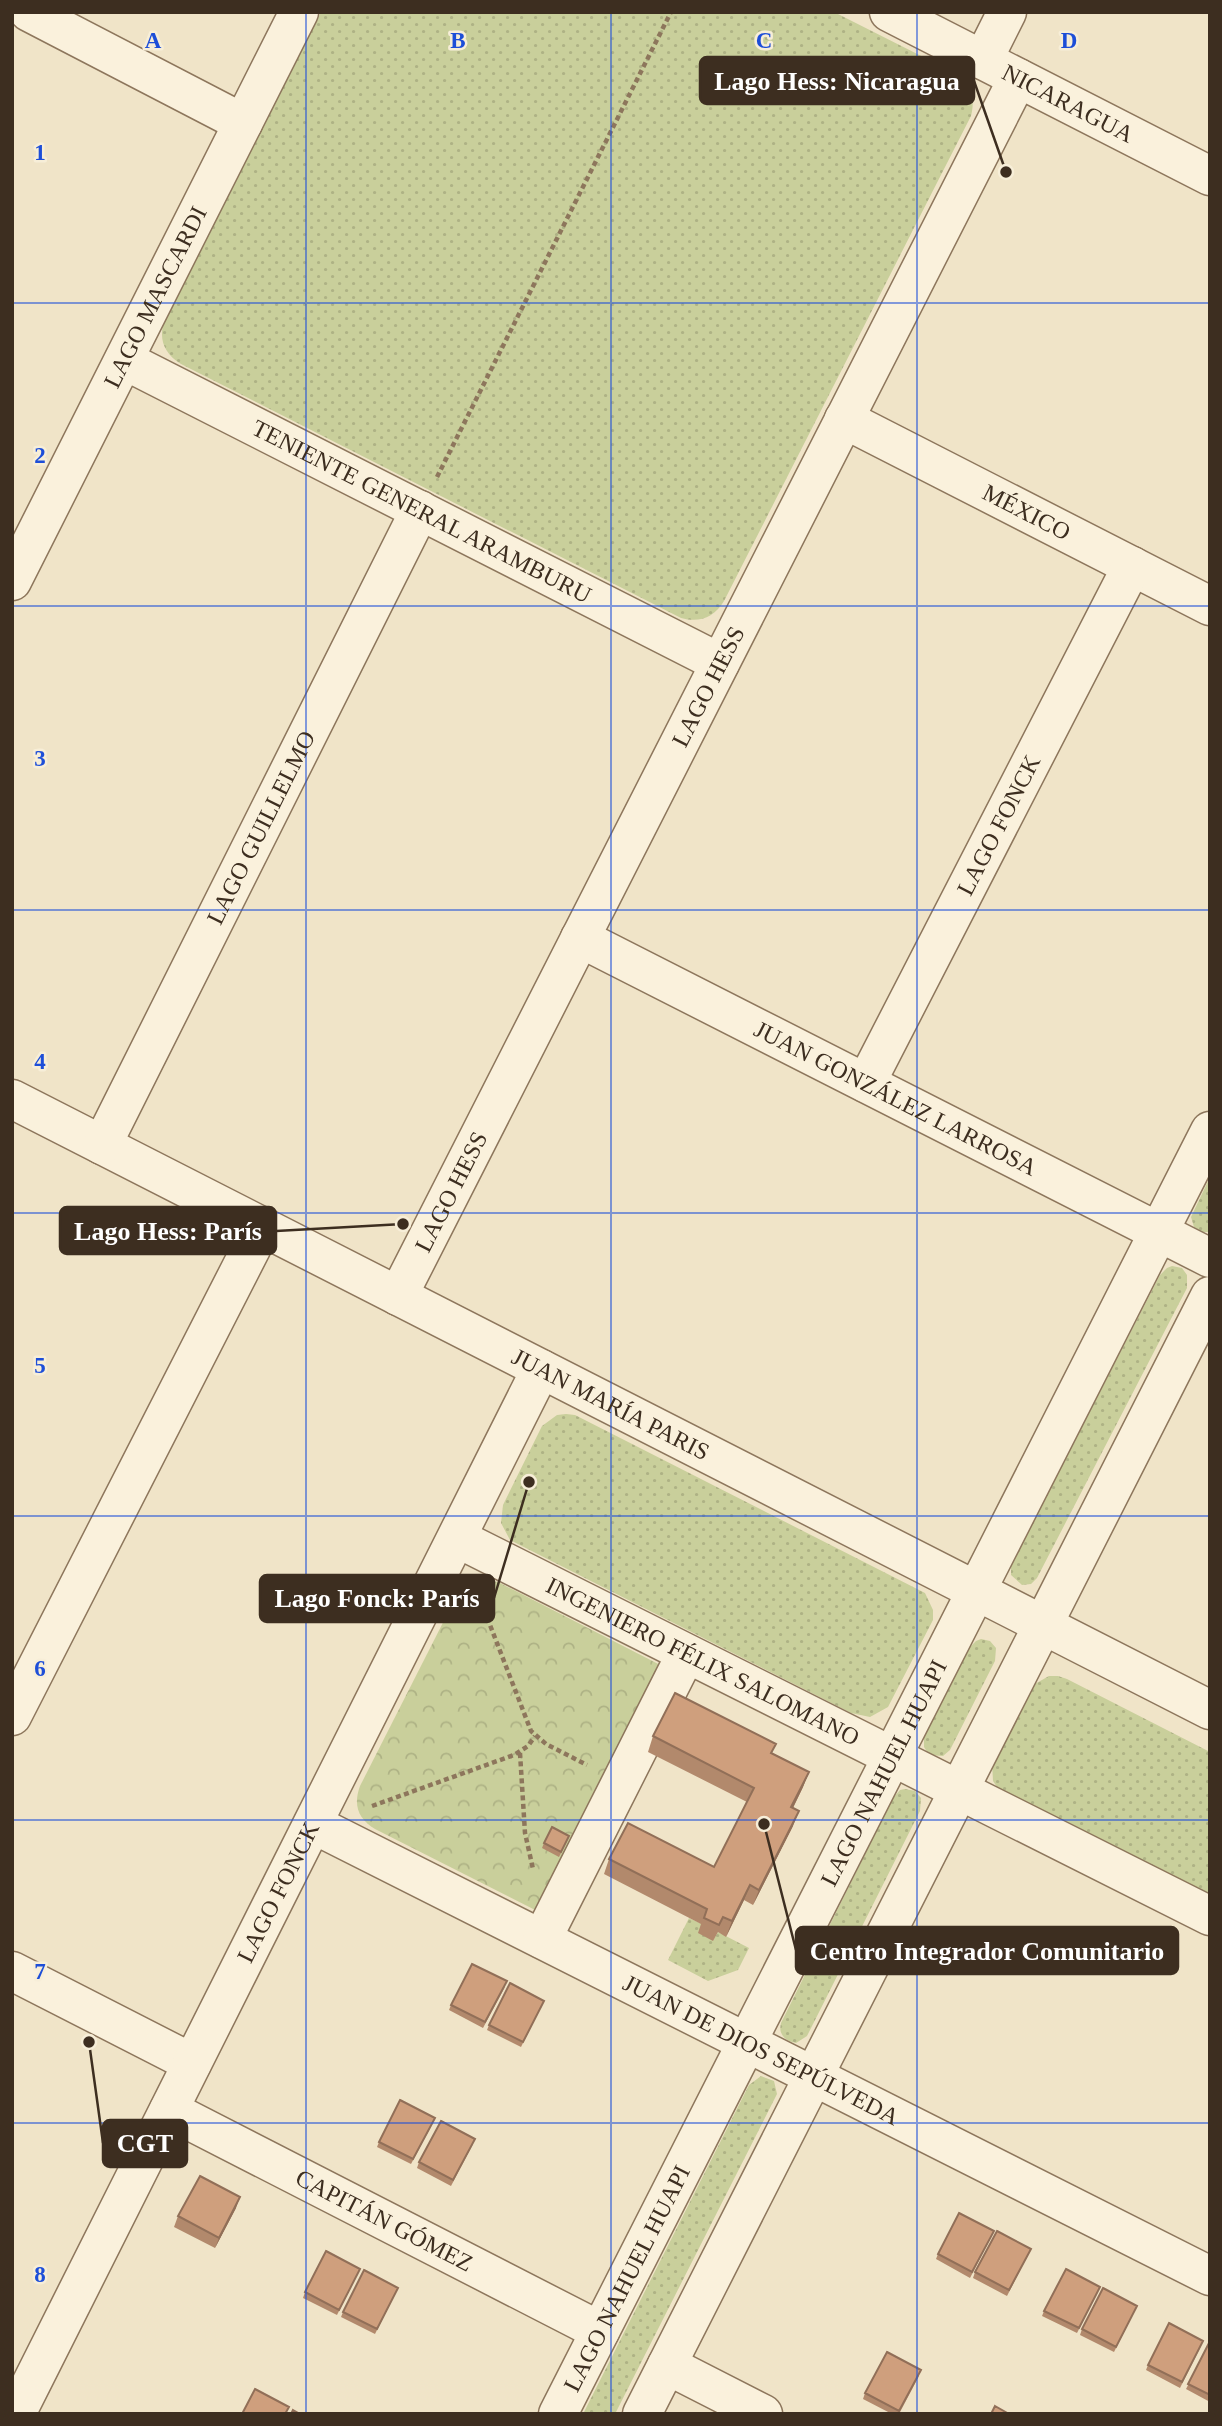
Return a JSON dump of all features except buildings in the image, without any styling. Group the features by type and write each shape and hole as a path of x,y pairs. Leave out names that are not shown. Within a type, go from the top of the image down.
{"street":[{"path":"29,12 243,123"},
{"name":"LAGO MASCARDI","path":"12,581 299,12"},
{"name":"NICARAGUA","path":"889,12 1210,176"},
{"path":"983,60 1007,12"},
{"name":"LAGO HESS","path":"398,1296 1018,78"},
{"name":"TENIENTE GENERAL ARAMBURU","path":"124,360 720,663"},
{"name":"MÉXICO","path":"844,419 1210,606"},
{"name":"LAGO GUILLELMO","path":"102,1145 420,510"},
{"name":"LAGO FONCK","path":"866,1083 1132,566"},
{"name":"JUAN GONZÁLEZ LARROSA","path":"580,938 1210,1258"},
{"name":"JUAN MARÍA PARIS","path":"12,1100 1210,1710"},
{"name":"LAGO NAHUEL HUAPI","path":"558,2414 1210,1131"},
{"path":"12,1716 262,1227"},
{"path":"642,2414 1210,1296"},
{"name":"LAGO FONCK","path":"27,2410 192,2063 541,1369"},
{"name":"INGENIERO FÉLIX SALOMANO","path":"457,1538 1210,1916"},
{"path":"542,1939 687,1654"},
{"name":"JUAN DE DIOS SEPÚLVEDA","path":"313,1824 1210,2276"},
{"path":"12,1971 192,2063"},
{"name":"CAPITÁN GÓMEZ","path":"169,2110 600,2331"},
{"path":"667,2365 763,2414"}],"path":[{"path":"420,510 671,12"},
{"path":"478,1595 535,1736 594,1768"},
{"path":"373,1806 520,1752 535,1736"},
{"path":"520,1752 525,1833 536,1878"}],"green space":[{"path":"321,12 834,12 953,72 967,85 973,102 971,116 716,612 706,618 681,618 181,364 166,350 162,338 165,318"},
{"path":"1210,1177 1210,1232 1202,1232 1194,1227 1191,1217"},
{"path":"1172,1266 1182,1268 1187,1275 1187,1288 1037,1578 1031,1584 1022,1585 1011,1575 1011,1565 1160,1275"},
{"path":"557,1415 575,1415 925,1593 933,1610 933,1620 888,1707 870,1717 851,1713 510,1540 501,1523 503,1505 542,1426"},
{"path":"480,1579 498,1582 668,1669 543,1914 375,1829 364,1821 358,1811 360,1786 457,1595 471,1582"},
{"path":"981,1639 990,1641 996,1648 995,1661 950,1750 943,1756 929,1755 924,1747 924,1737 969,1648"},
{"path":"1049,1676 1067,1679 1210,1752 1210,1897 999,1790 993,1781 992,1762 1033,1685"},
{"path":"900,1790 915,1791 921,1798 920,1811 807,2036 796,2043 789,2041 782,2034 781,2023 893,1798"},
{"path":"689,1918 702,1924 713,1940 718,1932 749,1948 738,1970 708,1981 668,1960"},
{"path":"761,2076 774,2081 777,2094 615,2414 583,2414 749,2085"}],"place":[{"name":"Lago Hess: Nicaragua","path":"1006,172"},
{"name":"Lago Hess: París","path":"403,1224"},
{"name":"Lago Fonck: París","path":"529,1482"},
{"name":"Centro Integrador Comunitario","path":"764,1824"},
{"name":"CGT","path":"89,2042"}]}
